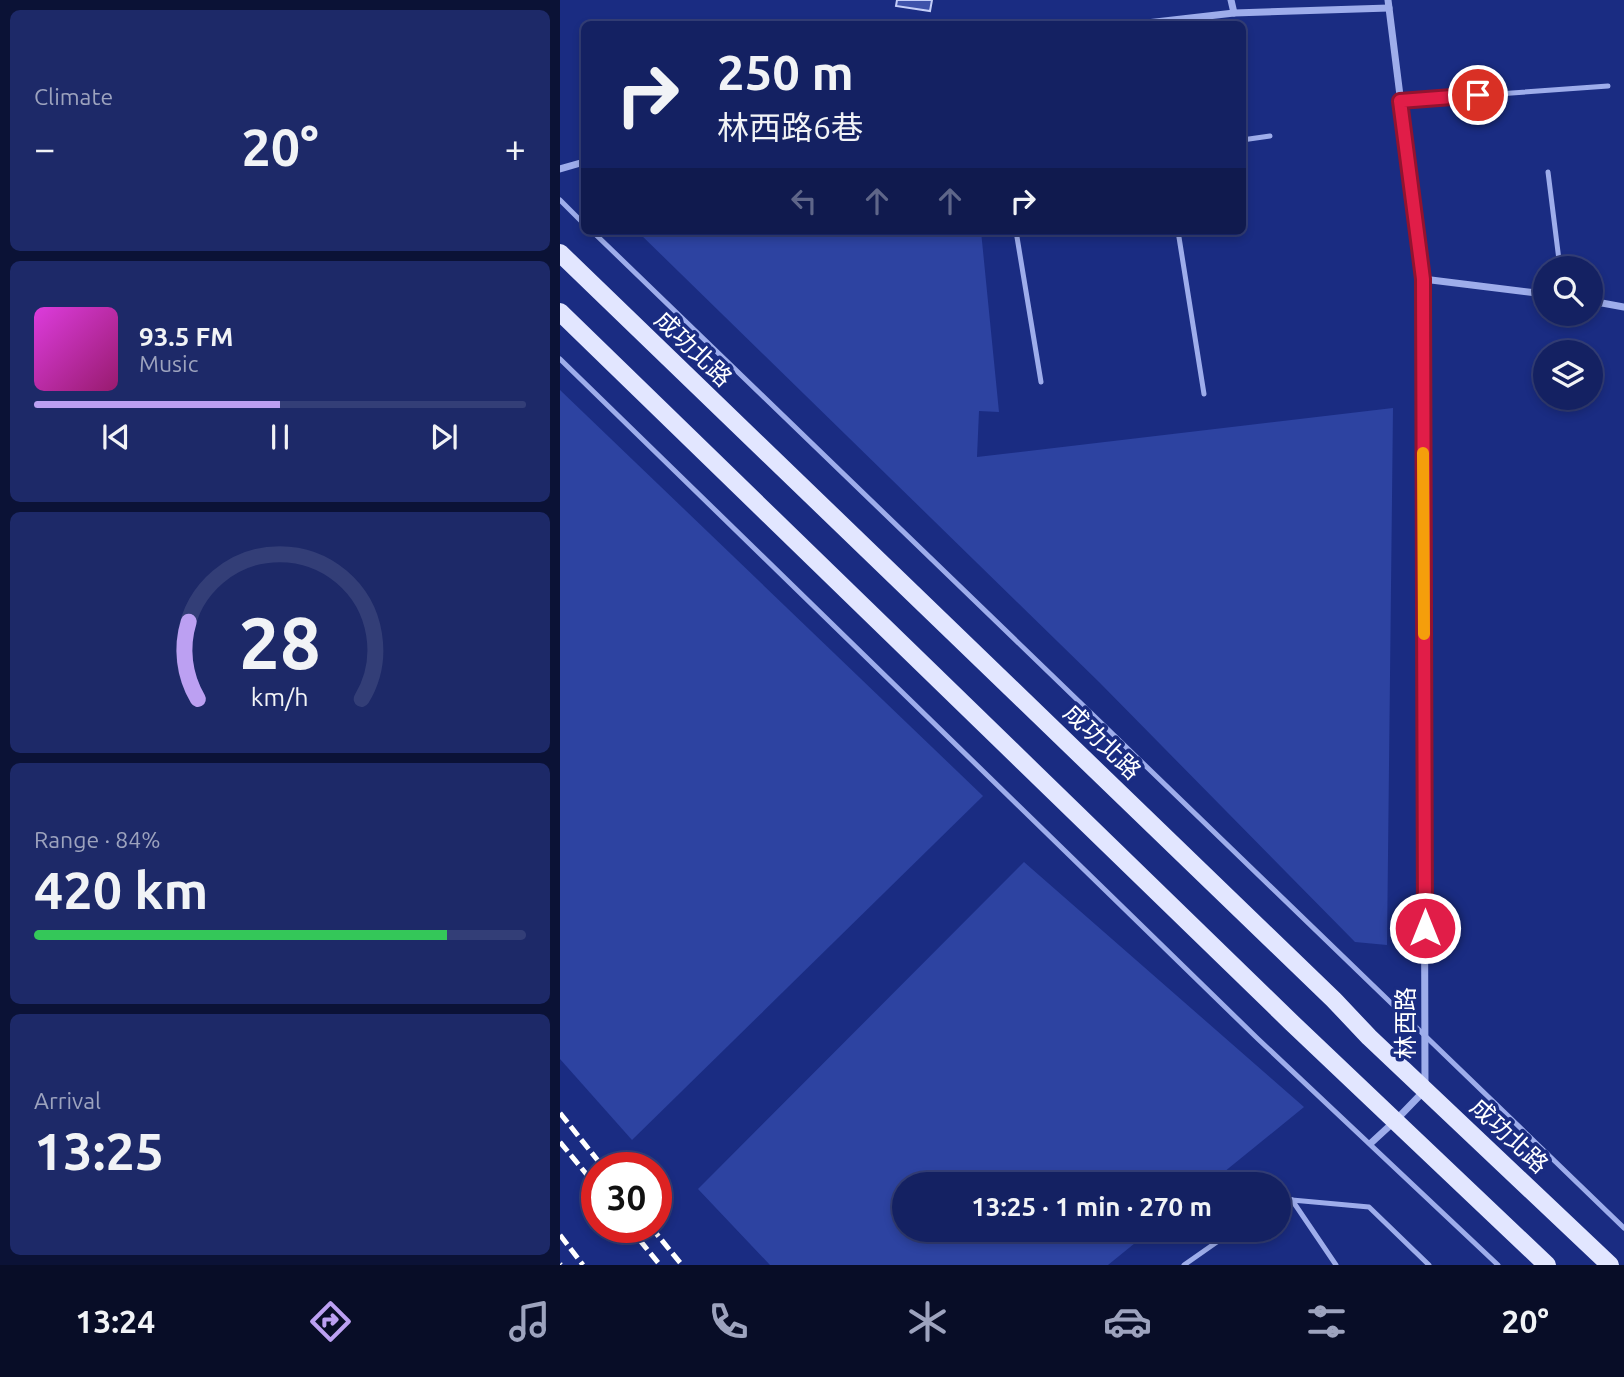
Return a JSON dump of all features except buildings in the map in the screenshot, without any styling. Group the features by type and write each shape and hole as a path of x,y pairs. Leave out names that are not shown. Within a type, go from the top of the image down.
{"main road":[{"name":"成功北路","path":"560,254 1334,1000 1369,1037 1610,1265"},
{"path":"560,312 1292,1023 1548,1265"}],"street":[{"path":"1231,0 1234,13"},
{"path":"1178,21 1234,13 1388,4"},
{"name":"林西路","path":"1371,1143 1425,1090 1423,279 1388,4"},
{"path":"560,169 581,163"},
{"path":"1423,279 1533,293"},
{"path":"1603,303 1624,307"}],"lane":[{"path":"1400,101 1608,86"},
{"path":"1246,139 1270,136"},
{"path":"1548,172 1558,256"},
{"path":"560,200 581,221"},
{"name":"成功北路","path":"596,235 1624,1228"},
{"path":"1017,235 1041,382"},
{"path":"1179,235 1204,394"},
{"path":"560,359 1258,1039 1498,1265"},
{"path":"1292,1200 1336,1265"},
{"path":"1292,1200 1369,1207 1429,1265"},
{"path":"1184,1265 1217,1242"}],"shaded area":[{"path":"641,235 981,235 999,412 979,411 977,457 1393,408 1387,945 1355,942 1099,682"},
{"path":"560,390 983,796 632,1140 560,1059"},
{"path":"1024,862 1304,1107 1224,1172 892,1172 892,1242 1136,1242 1108,1265 770,1265 698,1189"}],"railway":[{"path":"560,1113 591,1152"},
{"path":"560,1142 581,1168"},
{"path":"560,1235 583,1265"},
{"path":"642,1243 660,1265"},
{"path":"664,1243 682,1265"}],"slow traffic":[{"path":"1423,453 1424,634"}],"route":[{"path":"1425,928 1423,279 1400,101 1478,95"}]}
